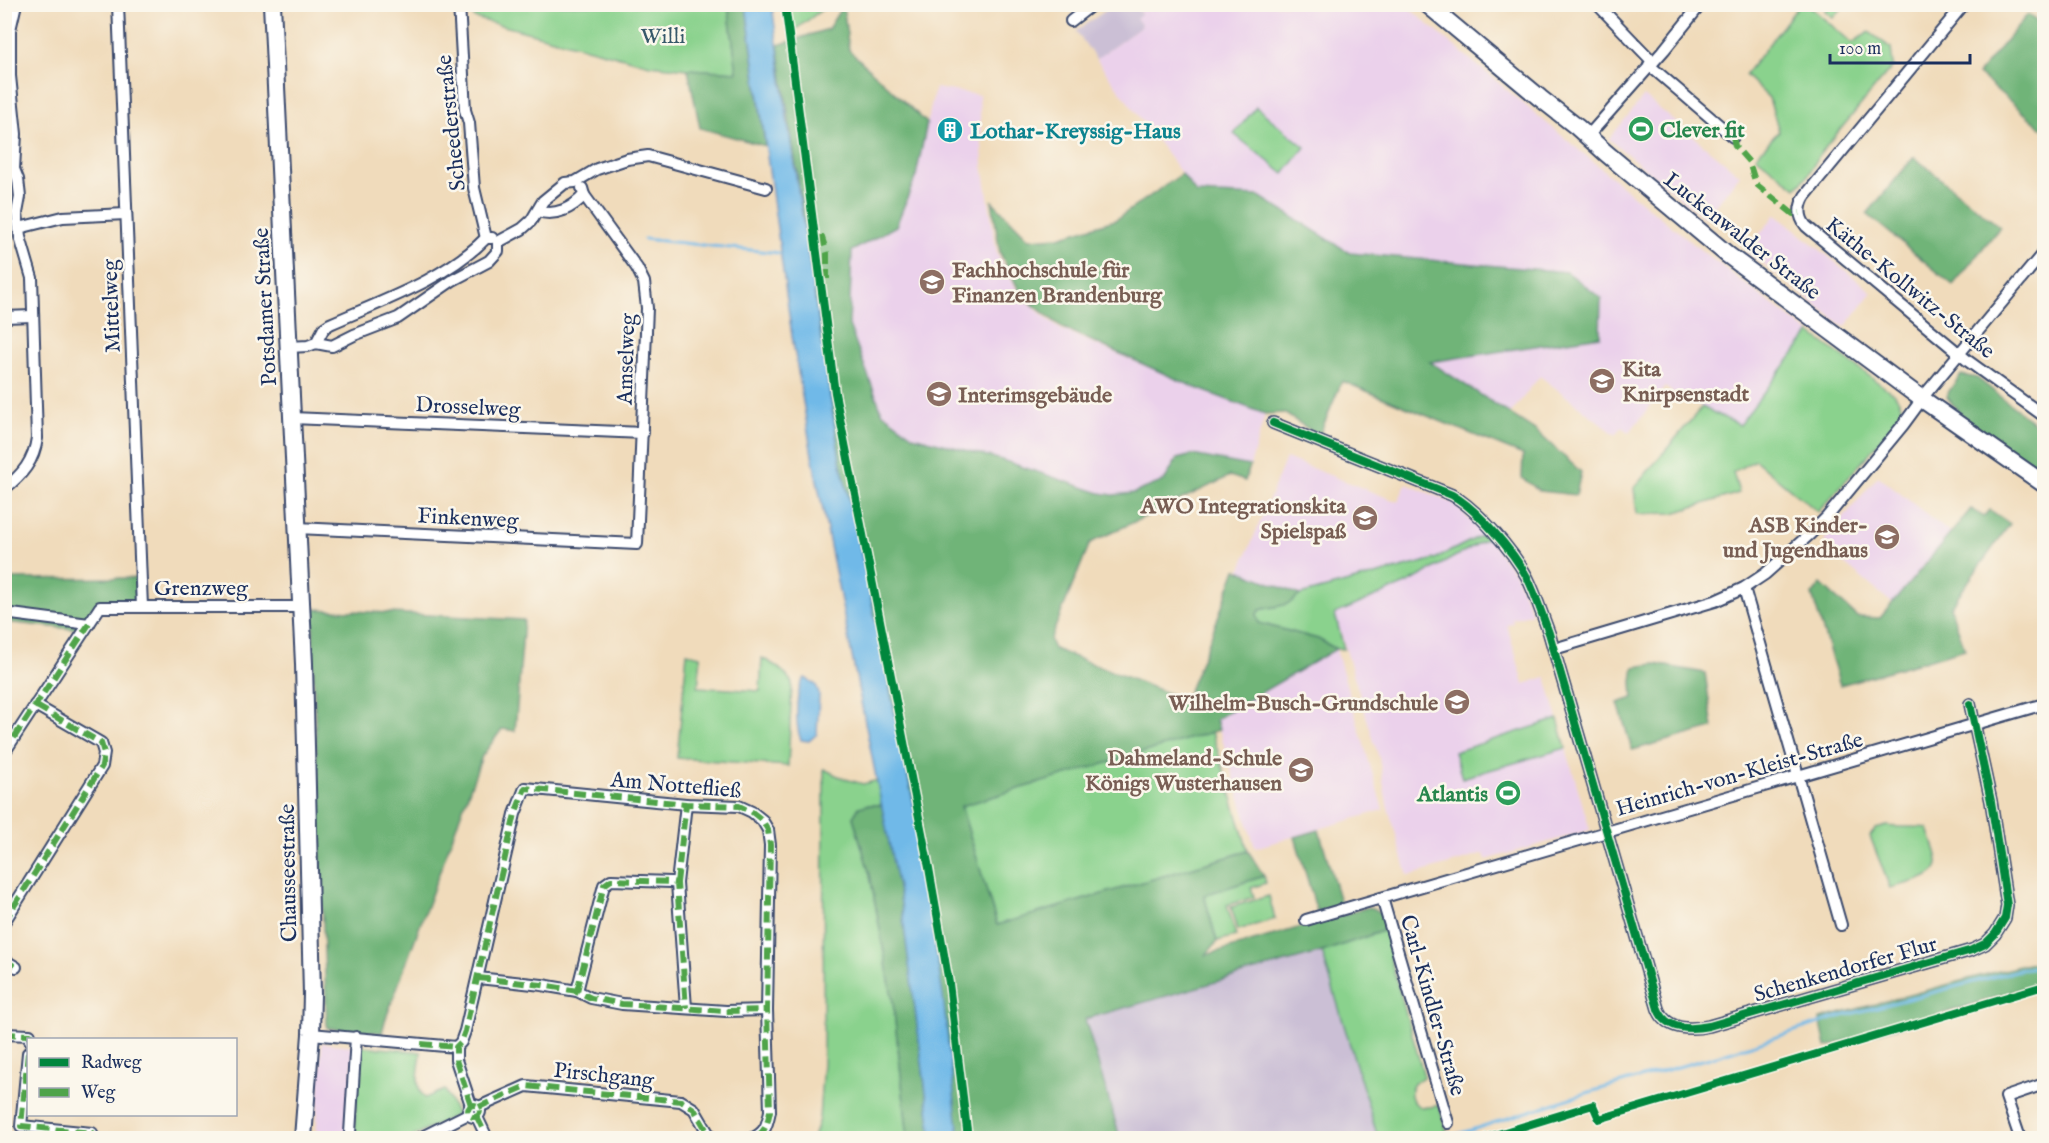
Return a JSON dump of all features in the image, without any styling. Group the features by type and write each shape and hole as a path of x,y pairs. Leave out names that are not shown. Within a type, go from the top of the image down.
{"main road":[{"name":"Potsdamer Straße","path":"272,4 301,607"},
{"name":"Luckenwalder Straße","path":"1427,4 1728,255 1922,399 2044,484"},
{"name":"Chausseestraße","path":"301,607 311,949 311,1034 303,1138"}],"street":[{"path":"4,489 17,479 28,465 35,452 37,438 32,278 20,237 18,179 9,169 16,134 8,93 7,31 16,4"},
{"name":"Mittelweg","path":"118,4 142,607"},
{"path":"1071,21 1093,4"},
{"path":"1598,4 1651,64 1733,137"},
{"path":"1588,136 1701,4"},
{"name":"Käthe-Kollwitz-Straße","path":"1964,4 1805,196 1800,213 1806,226 1959,353 2044,416"},
{"name":"Scheederstraße","path":"459,9 465,110 469,123 474,188 486,238"},
{"path":"498,242 522,229 556,188 565,183 575,182 603,166 627,159 648,156 766,188"},
{"name":"Amselweg","path":"575,182 620,242 644,282 647,308 637,544"},
{"path":"538,212 546,214 569,208 584,195"},
{"path":"19,228 63,217 126,214"},
{"path":"289,347 308,346 316,342 324,328 330,324 410,288 460,260 486,238 492,238 498,242"},
{"path":"316,342 332,346 398,318 453,280 489,261 498,252 498,242"},
{"path":"1554,649 1714,601 1744,588 1765,574 1817,528 2044,252"},
{"path":"4,317 33,316"},
{"name":"Drosselweg","path":"292,418 643,433"},
{"name":"Schenkendorfer Flur","path":"1273,423 1460,500 1493,531 1512,554 1526,577 1554,649 1606,832 1662,1019 1666,1023 1696,1028 1741,1017 1972,950 1985,944 1995,934 2005,918 2006,893 1991,801 1970,704"},
{"name":"Finkenweg","path":"297,528 637,544"},
{"path":"1744,588 1841,925"},
{"name":"Grenzweg","path":"89,624 100,607 301,607"},
{"path":"4,613 89,624 4,753"},
{"name":"Heinrich-von-Kleist-Straße","path":"1306,920 2044,704"},
{"path":"4,922 102,766 104,753 101,743 35,705"},
{"name":"Am Nottefließ","path":"456,1047 461,1042 465,1031 516,814 525,788 686,804 739,806 762,820 768,830 770,845 767,1010 770,1111 767,1125 762,1133 753,1138"},
{"path":"686,804 677,883 686,1008"},
{"path":"577,991 604,885 611,880 677,883"},
{"name":"Carl-Kindler-Straße","path":"1382,898 1448,1124"},
{"path":"4,960 16,967"},
{"path":"478,978 577,991 591,998 622,1004 726,1011 767,1010"},
{"path":"4,1034 30,1035 30,1038"},
{"path":"311,1034 456,1047 456,1060 474,1111 487,1138"},
{"path":"352,1138 350,1133 356,1037"},
{"path":"27,1063 21,1126 92,1133 92,1138"},
{"path":"2020,1138 2006,1097 2044,1084"},
{"name":"Pirschgang","path":"420,1138 526,1086 681,1101 694,1109 711,1138"}],"shaded area":[{"path":"1114,5 1135,5 1141,14 1136,18 1142,26 1096,59 1076,31"},
{"path":"1135,5 1405,5 1707,255 1810,333 1739,425 1665,387 1629,433 1622,427 1616,435 1540,376 1510,414 1430,362 1600,336 1567,272 1350,254 1259,197 1196,193 1096,59 1142,26 1136,18 1141,13"},
{"name":"Fachhochschule für Finanzen Brandenburg","path":"935,88 979,95 983,165 997,254 1021,297 1060,329 1196,388 1265,414 1250,466 1193,455 1177,459 1164,481 1134,493 1113,495 1100,493 1002,460 913,436 882,412 849,325 852,251 896,226 916,176"},
{"path":"1644,96 1740,175 1705,218 1609,139"},
{"path":"1776,214 1872,292 1845,327 1746,251"},
{"name":"AWO Integrationskita Spielspaß","path":"1286,458 1398,502 1406,484 1453,503 1484,534 1435,559 1300,595 1240,571"},
{"name":"ASB Kinder- und Jugendhaus","path":"1878,476 1950,533 1892,603 1830,552 1832,548 1824,541"},
{"name":"Wilhelm-Busch-Grundschule","path":"1488,538 1515,573 1532,613 1512,619 1513,623 1507,625 1524,684 1546,677 1558,719 1454,752 1462,777 1566,748 1590,830 1486,860 1484,854 1408,876 1387,804 1379,758 1335,614 1408,583"},
{"name":"Dahmeland-Schule Königs Wusterhausen","path":"1336,649 1383,810 1255,848 1216,719"},
{"path":"1322,952 1378,1138 1120,1138 1085,1019"},
{"path":"322,1043 353,1046 350,1138 316,1138"}],"green space":[{"path":"787,4 828,5 791,33"},
{"path":"1800,4 1808,5 1852,43 1869,32 1891,48 1893,66 1820,154 1808,175 1796,188 1756,156 1779,131 1769,98 1745,75"},
{"name":"Willi","path":"471,5 728,5 737,72 650,65 474,18"},
{"path":"728,5 746,5 765,146 700,128 688,69 737,72"},
{"path":"843,5 849,50 927,123 916,176 896,226 852,251 849,325 882,412 913,436 1002,460 1100,493 1113,495 1134,493 1164,481 1177,459 1193,455 1250,466 1245,481 1230,476 1090,543 1050,640 1054,649 1185,700 1236,569 1300,595 1288,604 1259,611 1257,618 1259,623 1318,639 1336,649 1216,719 1219,730 961,806 997,925 1248,851 1264,876 1204,895 1217,942 1206,955 1369,907 1380,912 1384,918 1388,929 1322,952 1085,1019 1120,1138 959,1138 915,811 840,460 778,45 828,29"},
{"path":"1830,5 1845,5 1833,18 1825,11"},
{"path":"2028,14 2044,28 2044,130 1978,74"},
{"path":"1256,107 1305,147 1284,174 1234,134"},
{"path":"1914,157 2000,227 1953,285 1867,214"},
{"path":"1182,174 1196,193 1259,196 1350,253 1567,272 1601,298 1600,336 1430,362 1535,430 1581,472 1576,495 1540,491 1522,478 1523,455 1342,381 1319,436 1284,413 1265,414 1196,388 1063,328 1022,296 1000,253 992,201 1029,239 1059,237 1115,220"},
{"path":"1810,333 1894,394 1901,408 1889,429 1818,512 1755,460 1733,472 1739,493 1674,513 1637,514 1634,488 1702,407 1739,425"},
{"path":"1961,375 1977,378 2044,431 2044,474 1961,415 1947,397"},
{"path":"1971,509 1984,517 1990,510 2010,524 1950,607 1965,649 1840,685 1812,595 1821,584 1857,617 1880,618"},
{"path":"1484,534 1488,538 1408,583 1335,614 1344,649 1336,649 1318,639 1259,623 1257,618 1257,614 1262,609 1285,605 1300,595 1435,559"},
{"path":"141,578 142,607 100,607 82,630 5,622 4,579"},
{"path":"313,609 524,620 515,731 502,729 482,756 382,1033 327,1028 313,664"},
{"path":"687,653 701,656 698,687 760,691 762,658 786,675 792,683 788,766 677,758"},
{"path":"1655,664 1705,673 1713,728 1632,750 1618,703 1633,698 1634,667"},
{"path":"1558,719 1566,748 1462,778 1454,752"},
{"path":"1212,732 1248,851 997,925 961,806"},
{"path":"824,769 842,778 863,784 878,780 883,805 867,805 853,817 870,875 893,1002 908,1138 813,1138 819,1119 823,1062"},
{"path":"883,805 901,903 932,1138 908,1138 893,1002 870,875 853,817 859,807"},
{"path":"1887,826 1928,828 1938,861 1933,872 1920,880 1890,888 1870,836 1876,829"},
{"path":"1319,830 1341,905 1317,912 1295,837"},
{"path":"1264,876 1266,883 1251,888 1254,897 1227,905 1236,936 1217,941 1204,895"},
{"path":"1269,896 1275,919 1238,930 1231,907"},
{"path":"1388,929 1395,953 1390,958 1424,1076 1413,1085 1411,1096 1420,1106 1439,1105 1447,1132 1426,1138 1378,1138 1322,952"},
{"path":"2044,960 2044,982 1826,1047 1820,1019"},
{"path":"360,1046 421,1052 418,1083 421,1093 425,1098 445,1090 457,1115 410,1138 360,1138 354,1129"}],"water":[{"path":"746,5 772,5 787,118 840,460 915,811 943,997 959,1138 932,1138 901,903 812,455 792,336"},
{"path":"805,678 816,685 819,694 817,734 809,741 801,740 797,717 799,690"}],"waterway":[{"path":"644,239 779,253"},
{"path":"1446,1138 1835,1018 2044,965"}],"marked path":[{"path":"1733,137 1735,146 1749,162 1756,184 1793,214 1800,213"},
{"path":"821,235 827,253 827,279"},
{"path":"4,753 89,624"},
{"path":"4,922 102,766 104,753 101,743 35,705"},
{"path":"471,1105 456,1060 456,1047 461,1042 465,1031 515,814 525,788 686,804 739,806 762,820 768,830 770,845 767,1010 770,1111 765,1128 753,1138"},
{"path":"677,883 686,804"},
{"path":"577,991 604,885 611,880 671,882 677,883 686,1008"},
{"path":"4,960 16,967"},
{"path":"478,978 577,991 591,998 622,1004 726,1011 767,1010"},
{"path":"4,1034 30,1035 30,1038"},
{"path":"421,1044 456,1047"},
{"path":"27,1063 21,1126 92,1133 92,1138"},
{"path":"479,1107 526,1086 681,1101 694,1109 711,1138"},
{"path":"476,1105 480,1111 476,1117 472,1117 468,1109 476,1105"},
{"path":"477,1117 487,1138"}],"cycle path":[{"path":"785,4 835,393 929,868 949,983 968,1138"},
{"path":"1273,423 1452,495 1483,520 1504,543 1521,567 1549,633 1658,1009 1662,1016 1673,1025 1687,1028 1709,1026 1972,950 1985,944 1995,934 2005,918 2007,905 1991,801 1970,704"},
{"path":"1485,1138 1593,1105 1599,1119 2044,986"}],"place":[{"name":"Clever fit","path":"1641,129"},
{"name":"Lothar-Kreyssig-Haus","path":"950,130"},
{"name":"Fachhochschule für Finanzen Brandenburg","path":"932,282"},
{"name":"Kita Knirpsenstadt","path":"1602,381"},
{"name":"Interimsgebäude","path":"939,394"},
{"name":"AWO Integrationskita Spielspaß","path":"1365,518"},
{"name":"ASB Kinder- und Jugendhaus","path":"1887,537"},
{"name":"Wilhelm-Busch-Grundschule","path":"1457,702"},
{"name":"Dahmeland-Schule Königs Wusterhausen","path":"1301,770"},
{"name":"Atlantis","path":"1508,793"}]}
